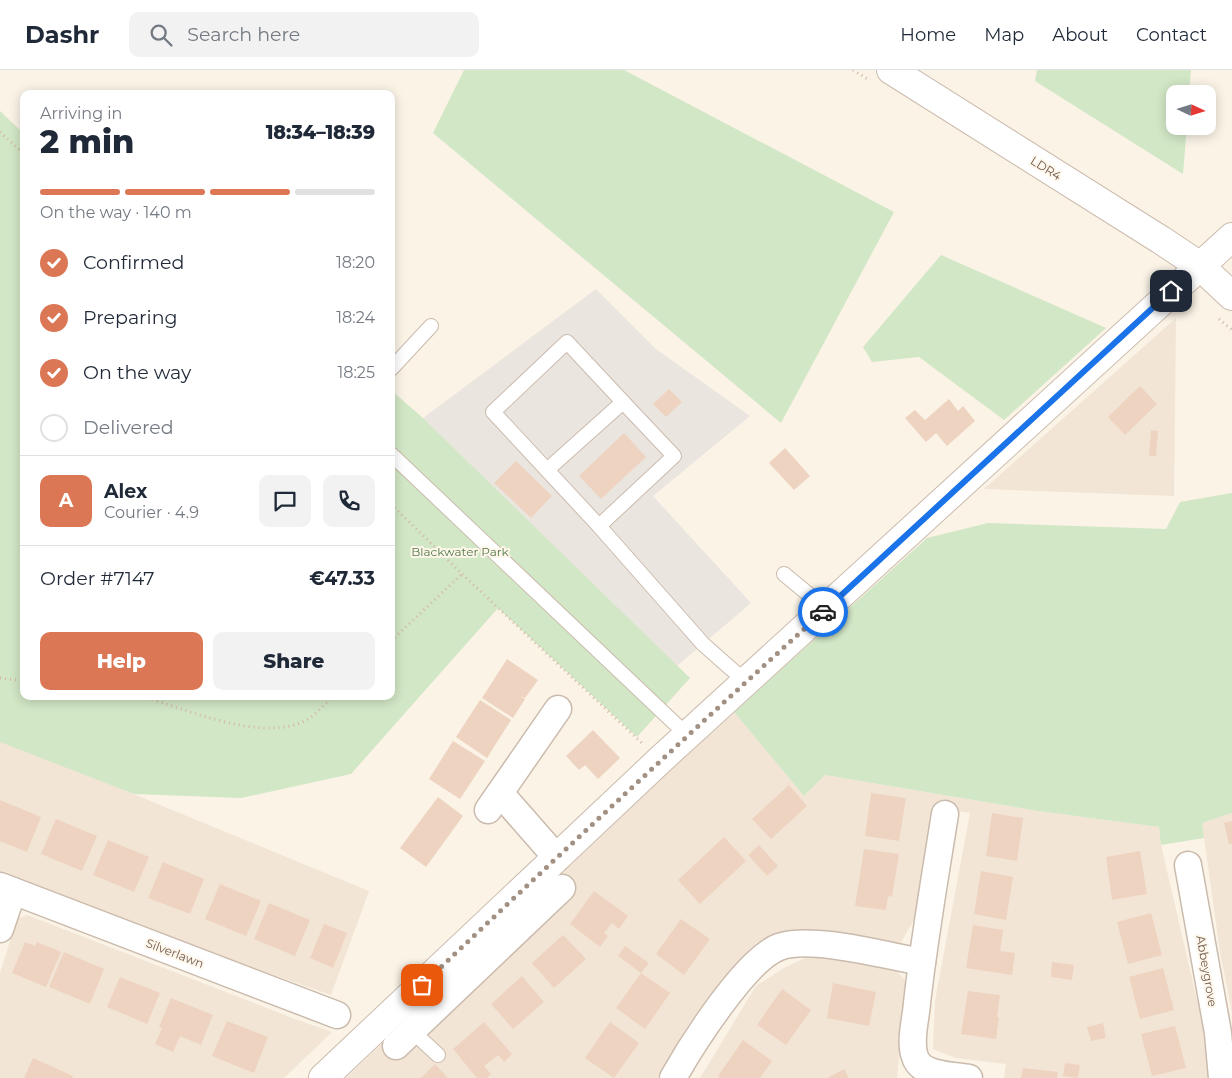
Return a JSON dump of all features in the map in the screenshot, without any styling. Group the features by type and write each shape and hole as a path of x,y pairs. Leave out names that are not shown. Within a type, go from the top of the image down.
{"street":[{"name":"LDR4","path":"891,70 1200,266 1225,307"},
{"path":"404,1038 517,913 557,858 660,760 1232,237"},
{"path":"557,858 494,802 558,709"},
{"path":"945,814 922,962 913,1041 915,1057 922,1067 936,1073 969,1078"},
{"name":"Abbeygrove","path":"1188,865 1218,1033 1222,1078"},
{"path":"323,1078 517,913 562,888"},
{"name":"Silverlawn","path":"0,929 6,889 337,1015"},
{"path":"673,1078 684,1058 728,996 759,960 779,947 799,944 829,945 922,962"}],"lane":[{"path":"395,365 431,326"},
{"path":"600,526 674,456 567,342 493,412 600,526 703,644 746,682"},
{"path":"547,470 623,402"},
{"path":"395,458 688,736"},
{"path":"784,574 814,598 824,611"},
{"path":"404,1038 438,1055"}],"path":[{"path":"0,132 20,150"},
{"path":"1225,307 1232,330"},
{"path":"395,508 462,574 660,760"},
{"path":"395,637 462,574"},
{"path":"0,678 20,680"},
{"path":"156,700 217,720 258,727 282,727 301,723 329,700"}],"shaded area":[{"path":"596,289 656,349 750,416 653,496 751,603 677,666 423,418"},
{"path":"1176,318 1174,496 984,489"},
{"path":"734,712 804,796 825,775 1038,811 1159,827 1161,845 1207,1043 1207,1078 1004,1078 1006,1064 956,1058 933,1049 935,1001 970,813 932,807 916,916 900,944 848,935 785,931 756,943 728,972 688,1025 657,1078 346,1078 640,798"},
{"path":"0,739 369,891 331,995 189,945 0,873"},
{"path":"1232,813 1232,1012 1220,952 1202,823"},
{"path":"27,915 332,1032 284,1078 0,1078 0,973 17,919"},
{"path":"811,955 893,967 906,981 897,1078 700,1078 756,986 784,968"}],"green space":[{"path":"464,70 624,70 894,212 781,423 433,133"},
{"path":"1037,70 1191,70 1190,85 1166,85 1166,135 1186,135 1183,174 1035,81"},
{"name":"Blackwater Park","path":"0,111 20,130 20,700 395,700 395,394 423,418 690,678 637,737 498,608 351,774 241,798 134,794 0,742"},
{"path":"941,255 1106,328 1004,420 919,357 872,362 863,347"},
{"path":"1232,493 1232,813 1202,823 1204,838 1161,845 1159,827 1038,811 825,775 804,796 734,712 927,538 988,523 1166,529 1180,502"}],"building":[{"path":"1140,386 1157,404 1125,435 1108,417"},
{"path":"669,389 682,402 666,417 653,404"},
{"path":"949,399 958,411 963,406 975,421 947,446 936,433 926,442 905,418 915,410 925,420"},
{"path":"1151,430 1158,431 1156,456 1149,456"},
{"path":"624,433 646,457 601,499 579,476"},
{"path":"785,448 810,476 794,490 769,463"},
{"path":"516,461 552,496 531,518 494,483"},
{"path":"507,659 538,680 525,698 520,696 525,699 513,718 482,698"},
{"path":"480,700 511,720 487,758 456,737"},
{"path":"593,730 620,758 598,779 585,765 579,770 566,756"},
{"path":"453,741 485,761 460,799 429,779"},
{"path":"789,785 807,806 771,839 752,819"},
{"path":"871,793 906,798 899,841 865,836"},
{"path":"438,797 463,816 426,867 400,848"},
{"path":"0,800 41,817 27,852 0,841"},
{"path":"992,813 1023,818 1017,861 986,856"},
{"path":"56,819 97,836 82,871 41,854"},
{"path":"1232,821 1232,844 1229,844 1224,823"},
{"path":"724,837 746,861 700,904 678,880"},
{"path":"108,840 149,857 134,892 93,875"},
{"path":"759,845 778,866 767,876 748,855"},
{"path":"864,849 899,854 892,897 888,896 886,910 855,906"},
{"path":"1140,851 1147,894 1112,900 1106,857"},
{"path":"163,862 204,879 190,914 148,898"},
{"path":"981,871 1013,877 1006,920 974,914"},
{"path":"220,884 261,901 246,936 205,919"},
{"path":"594,891 628,916 619,929 612,923 604,933 608,936 600,947 570,924"},
{"path":"269,903 310,920 295,956 254,939"},
{"path":"1151,913 1162,955 1128,964 1117,922"},
{"path":"681,919 710,939 684,975 656,954"},
{"path":"324,924 347,933 333,968 310,958"},
{"path":"973,925 1003,930 1000,951 1015,953 1012,975 966,968"},
{"path":"563,935 586,959 554,988 532,963"},
{"path":"25,942 35,946 37,942 61,952 46,987 12,973"},
{"path":"625,946 649,963 641,973 618,956"},
{"path":"64,952 104,969 90,1004 49,987"},
{"path":"1052,962 1074,965 1072,980 1051,977"},
{"path":"1163,968 1174,1010 1140,1019 1129,977"},
{"path":"641,973 670,993 645,1029 616,1008"},
{"path":"522,976 544,1002 513,1029 491,1004"},
{"path":"120,977 160,993 147,1024 107,1007"},
{"path":"833,983 876,992 869,1026 827,1018"},
{"path":"782,989 811,1010 786,1045 757,1025"},
{"path":"968,991 1000,995 996,1039 961,1034"},
{"path":"171,998 213,1015 201,1045 180,1036 173,1052 155,1044 162,1028 159,1027"},
{"path":"227,1021 268,1037 254,1073 212,1056"},
{"path":"484,1022 512,1054 504,1062 498,1055 484,1066 491,1074 487,1078 477,1078 453,1049"},
{"path":"610,1022 639,1043 614,1078 585,1058"},
{"path":"1103,1023 1106,1038 1091,1041 1087,1027"},
{"path":"1175,1026 1186,1068 1152,1076 1141,1034"},
{"path":"743,1040 772,1061 760,1078 721,1078 718,1076"},
{"path":"33,1058 73,1076 72,1078 24,1078"},
{"path":"1065,1063 1080,1065 1078,1078 1063,1076"},
{"path":"435,1064 448,1078 421,1078"},
{"path":"1023,1068 1058,1072 1057,1078 1021,1078"},
{"path":"844,1069 849,1078 827,1078"}],"way so far":[{"path":"422,985 660,760 823,612"}],"route":[{"path":"823,612 1171,291"}]}
